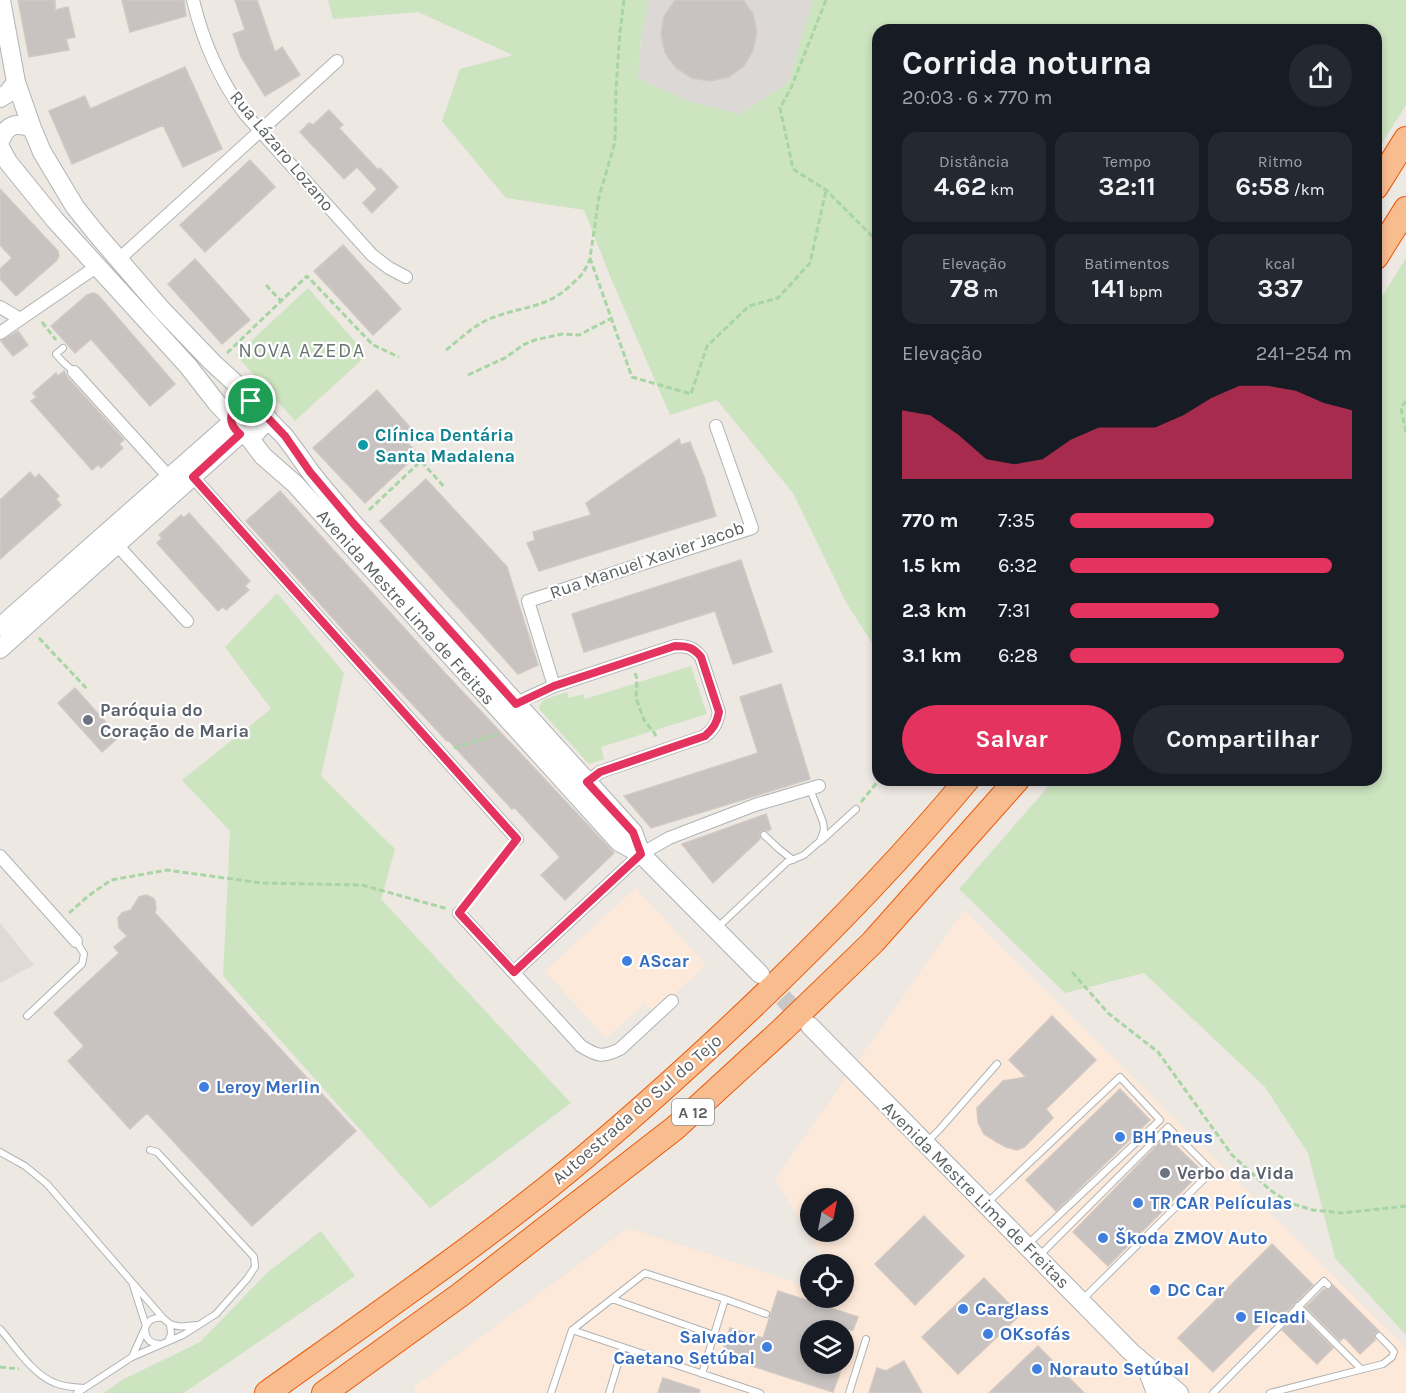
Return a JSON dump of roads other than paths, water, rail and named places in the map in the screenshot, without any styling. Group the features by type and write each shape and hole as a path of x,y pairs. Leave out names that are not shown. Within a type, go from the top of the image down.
{"highway":[{"path":"1382,177 1406,139"},
{"path":"1382,247 1406,209"},
{"name":"Autoestrada do Sul do Tejo","path":"267,1393 448,1264 547,1188 626,1123 675,1080 807,954 880,879 962,786"},
{"name":"Autoestrada do Sul do Tejo","path":"324,1393 460,1296 675,1128 782,1030 873,942 1012,786"}],"main road":[{"path":"1,0 16,82 32,128 42,152 75,207 162,310 251,401 264,410 265,422 252,435 237,428 232,414 240,404 251,401"},
{"path":"0,98 8,93 16,82"},
{"path":"0,141 10,127 21,124 32,128"},
{"name":"Avenida Mestre Lima de Freitas","path":"0,147 8,162 56,220 96,267 188,366 237,428 263,456 295,484 619,843 641,854 760,974"},
{"name":"Avenida Mestre Lima de Freitas","path":"266,416 285,436 310,472 353,523 633,832 641,854"},
{"path":"0,627 169,477 237,428"},
{"path":"0,649 193,477 237,428"},
{"name":"Avenida Mestre Lima de Freitas","path":"810,1026 1131,1352 1179,1393"},
{"name":"Avenida Mestre Lima de Freitas","path":"1144,1362 1156,1393"}],"street":[{"name":"Rua Lázaro Lozano","path":"193,0 204,38 222,78 244,114 372,255 406,277"},
{"path":"118,260 337,61"},
{"path":"0,333 96,267"},
{"path":"0,307 20,319"},
{"path":"74,372 169,477"},
{"name":"Rua Manuel Xavier Jacob","path":"554,686 528,601 752,528 716,426"},
{"path":"193,477 517,839"},
{"path":"117,545 187,621"},
{"path":"516,704 554,686 675,646 687,646 695,650 701,657 719,712 713,729 705,736 600,772 587,782"},
{"path":"514,972 641,854 669,838 755,805 814,788"},
{"path":"0,856 76,941"},
{"path":"459,913 581,1046 596,1055 610,1054 620,1049 672,1001"}],"lane":[{"path":"63,348 56,354 74,372"},
{"path":"814,788 824,830 820,841"},
{"path":"715,929 787,862 804,855 856,809"},
{"path":"764,835 793,860"},
{"path":"27,1016 82,964 84,954 76,941"},
{"path":"925,1143 997,1064"},
{"path":"985,1204 1120,1077 1160,1119 1032,1252"},
{"path":"1032,1252 1168,1127 1212,1171 1081,1301"},
{"path":"77,1393 132,1358 183,1335 216,1314 255,1267 254,1257 238,1239 157,1152 150,1150"},
{"path":"0,1152 25,1166 47,1184 170,1324 185,1327 200,1324"},
{"path":"551,1393 572,1330 645,1273 766,1314"},
{"path":"130,1279 148,1340 158,1344 165,1342 171,1334 170,1324"},
{"path":"1213,1393 1324,1281 1328,1285"},
{"path":"612,1299 714,1335"},
{"path":"702,1374 725,1299"},
{"path":"1298,1306 1361,1369"},
{"path":"132,1358 151,1319 164,1318"},
{"path":"0,1329 42,1376 56,1384 84,1389"},
{"path":"572,1330 760,1393"},
{"path":"1270,1393 1383,1364 1392,1357 1394,1352 1379,1336"},
{"path":"849,1393 866,1339"},
{"path":"609,1393 623,1347"}],"tunnel":[{"path":"764,978 807,1023"}],"place":[{"name":"Clínica Dentária Santa Madalena","path":"363,445"},
{"name":"Paróquia do Coração de Maria","path":"88,720"},
{"name":"AScar","path":"627,961"},
{"name":"Leroy Merlin","path":"204,1087"},
{"name":"BH Pneus","path":"1120,1137"},
{"name":"Verbo da Vida","path":"1165,1173"},
{"name":"TR CAR Películas","path":"1138,1203"},
{"name":"Škoda ZMOV Auto","path":"1103,1238"},
{"name":"DC Car","path":"1155,1290"},
{"name":"Carglass","path":"963,1309"},
{"name":"Elcadi","path":"1241,1317"},
{"name":"OKsofás","path":"988,1334"},
{"name":"Salvador Caetano Setúbal","path":"767,1347"},
{"name":"Norauto Setúbal","path":"1037,1369"}],"district":[{"name":"NOVA AZEDA","path":"302,350"}]}
